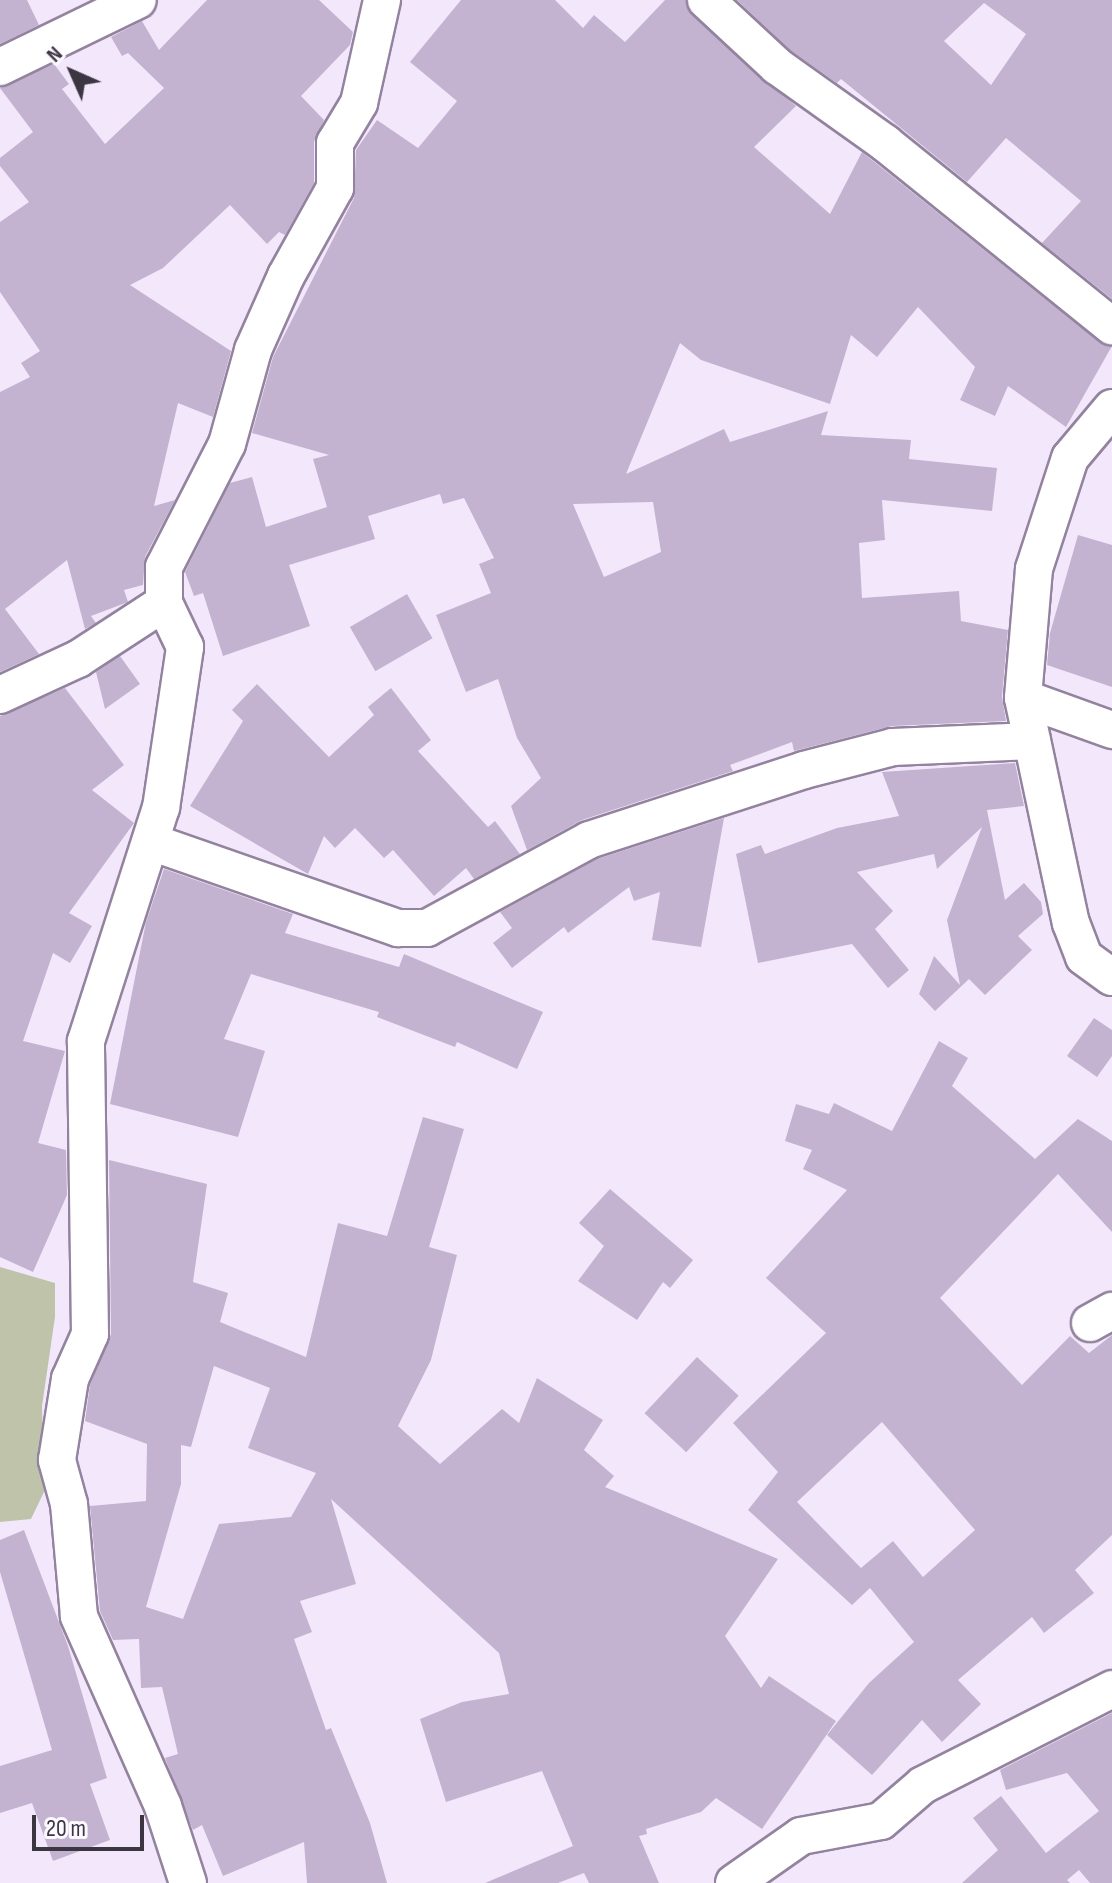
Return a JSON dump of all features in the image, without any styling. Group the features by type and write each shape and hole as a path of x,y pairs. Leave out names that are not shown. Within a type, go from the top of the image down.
{"street":[{"path":"0,67 138,0"},
{"path":"188,1883 163,1806 79,1616 69,1504 57,1460 70,1379 90,1334 86,1041 151,842 185,647 164,603 164,567 176,534 227,444 253,350 307,235 335,188 335,143 359,103 382,0"},
{"path":"706,0 777,66 885,143 1112,326"},
{"path":"1112,408 1070,458 1034,569 1023,698 1071,923 1084,957 1112,977"},
{"path":"0,695 78,659 164,603"},
{"path":"1023,698 1112,730"},
{"path":"151,842 398,928 427,928 589,840 789,774 893,747 1032,741"},
{"path":"734,1883 801,1836 881,1821 923,1785 1112,1689"}],"green space":[{"path":"0,1267 55,1283 55,1317 42,1406 44,1492 31,1519 0,1522"}],"building":[{"path":"0,0 27,0 39,25 0,44"},
{"path":"207,0 319,0 353,32 350,45 301,96 324,120 314,142 314,183 285,235 279,232 267,244 230,205 163,268 130,285 231,351 213,417 178,403 154,506 175,500 145,557 143,585 124,590 128,602 91,616 96,623 85,629 67,560 5,609 39,654 0,672 0,392 30,377 21,363 40,351 0,292 0,222 29,202 0,166 0,158 33,132 0,88 54,64 69,84 62,89 105,144 164,88 128,53 122,56 111,37 142,21 159,50"},
{"path":"461,0 555,0 583,28 594,15 625,42 665,0 686,0 692,15 796,106 754,147 830,214 862,152 1099,342 1112,346 1066,427 1008,386 995,416 960,400 975,367 918,307 877,357 851,335 830,404 701,360 680,343 626,474 724,429 730,442 828,411 821,435 911,440 909,459 997,468 992,511 882,500 885,540 859,543 862,598 959,591 961,621 1008,630 1002,696 1006,721 892,726 794,751 792,742 730,765 733,771 582,820 527,850 511,806 541,778 517,738 498,679 466,692 436,615 491,593 479,564 494,558 464,498 443,504 440,494 368,516 375,539 289,565 310,626 223,656 203,593 194,596 185,572 230,483 252,477 266,527 327,507 313,459 329,455 252,433 273,357 354,198 356,150 377,120 418,148 457,101 410,62","holes":["653,502 661,552 604,577 573,504"]},
{"path":"737,0 1112,0 1112,299 1042,243 1081,201 1006,138 967,182 841,79 837,83 790,50","holes":["984,3 1026,34 991,85 944,41"]},
{"path":"1078,535 1112,545 1112,687 1047,665 1050,633"},
{"path":"407,594 432,638 375,671 350,627"},
{"path":"120,656 140,684 105,709 96,672"},
{"path":"257,684 329,757 374,715 368,707 391,688 431,740 418,751 488,827 495,821 520,854 474,879 466,868 434,896 393,850 384,858 355,828 335,848 324,836 308,874 190,806 243,721 232,710"},
{"path":"65,688 124,765 92,790 134,823 69,913 92,926 70,963 53,953 23,1041 65,1051 38,1143 66,1150 67,1195 33,1272 0,1257 0,716"},
{"path":"1015,763 1024,806 987,810 1005,900 1024,883 1041,902 1043,914 1018,936 1032,950 985,995 969,979 935,1011 919,994 934,956 960,985 947,920 982,827 937,869 934,854 857,872 893,911 875,929 909,970 888,988 852,944 758,963 736,854 761,845 765,854 837,828 899,816 882,772"},
{"path":"724,818 701,947 652,940 660,892 634,901 629,887 568,933 564,927 512,968 493,943 512,928 500,912 597,859"},
{"path":"164,869 293,914 285,933 399,967 404,954 543,1012 517,1069 457,1042 455,1047 377,1017 379,1012 251,974 224,1039 265,1051 238,1137 110,1104 146,922"},
{"path":"1094,1018 1112,1030 1112,1056 1097,1077 1067,1056"},
{"path":"939,1041 968,1058 952,1086 1035,1159 1078,1119 1112,1141 1112,1232 1058,1174 940,1298 1022,1385 1070,1336 1089,1353 1112,1335 1112,1535 1075,1570 1094,1593 1044,1633 1032,1617 958,1680 981,1704 942,1742 922,1720 872,1775 827,1735 869,1683 914,1642 870,1588 852,1605 748,1510 778,1472 733,1423 826,1333 766,1278 847,1190 803,1169 812,1150 785,1141 796,1104 829,1114 834,1103 892,1131","holes":["882,1422 975,1530 923,1577 893,1541 861,1568 797,1502"]},
{"path":"423,1117 464,1129 429,1247 457,1255 431,1360 398,1426 440,1464 502,1409 519,1423 537,1378 603,1420 584,1450 614,1476 605,1487 778,1559 725,1636 761,1688 769,1676 836,1721 762,1829 716,1798 701,1812 646,1829 647,1834 639,1836 659,1883 589,1883 584,1873 558,1883 485,1883 573,1846 542,1771 446,1802 420,1719 462,1702 509,1694 499,1653 331,1499 356,1584 300,1601 312,1632 294,1639 326,1730 331,1728 370,1823 387,1883 307,1883 304,1842 223,1876 202,1825 193,1830 165,1758 178,1754 162,1687 141,1688 139,1639 113,1640 100,1611 90,1506 146,1501 147,1444 85,1421 90,1385 111,1334 109,1160 207,1184 193,1282 228,1293 220,1322 306,1357 338,1223 387,1236","holes":["214,1366 270,1388 248,1448 316,1473 291,1517 219,1524 183,1619 146,1607 181,1484 181,1445 191,1447"]},
{"path":"610,1189 693,1260 670,1288 663,1282 637,1320 578,1281 604,1246 579,1223"},
{"path":"697,1357 739,1396 686,1452 644,1413"},
{"path":"24,1530 68,1646 107,1778 90,1784 110,1840 53,1861 32,1803 0,1813 0,1766 52,1750 0,1572 0,1540"},
{"path":"1112,1713 1112,1883 1090,1883 1079,1870 1067,1880 1070,1883 962,1883 998,1850 973,1818 1001,1796 1046,1853 1099,1811 1067,1773 1006,1790 1000,1770"}]}
